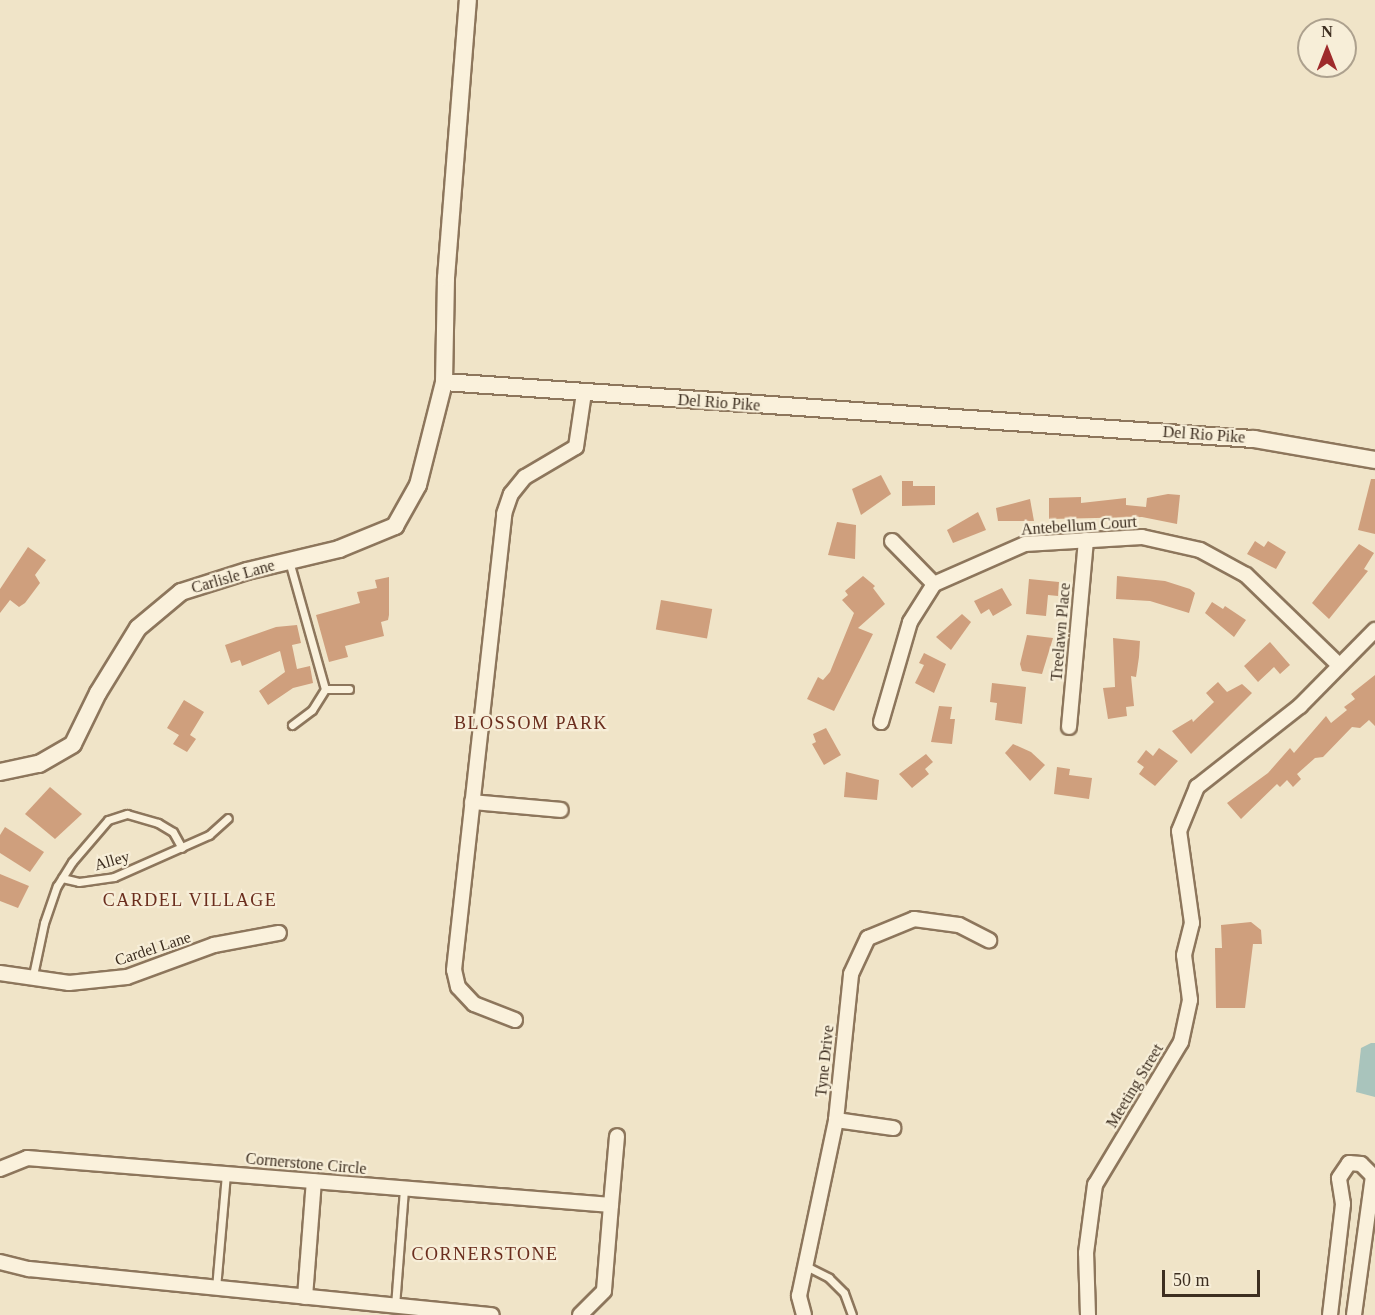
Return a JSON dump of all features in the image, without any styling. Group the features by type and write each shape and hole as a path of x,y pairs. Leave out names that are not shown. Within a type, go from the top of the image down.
{"street":[{"path":"444,382 446,278 468,0"},
{"name":"Del Rio Pike","path":"444,382 1254,439 1375,460"},
{"name":"Carlisle Lane","path":"0,772 39,764 73,744 98,693 138,628 181,592 339,549 395,526 418,485 444,382"},
{"path":"515,1020 474,1004 458,987 454,970 472,802 504,514 511,494 525,477 576,447 584,393"},
{"name":"Antebellum Court","path":"934,584 1025,543 1142,537 1200,550 1246,575 1340,665"},
{"name":"Treelawn Place","path":"1069,727 1086,540"},
{"path":"881,722 910,622 934,584 892,541"},
{"name":"Meeting Street","path":"1088,1315 1086,1253 1095,1185 1180,1042 1190,1000 1184,955 1192,923 1179,831 1197,787 1300,706 1375,630"},
{"path":"472,802 561,810"},
{"name":"Tyne Drive","path":"804,1315 799,1296 836,1120 850,974 868,938 914,919 959,925 989,940"},
{"name":"Cardel Lane","path":"0,973 32,980 69,983 127,977 214,945 279,933"},
{"path":"836,1120 893,1128"},
{"path":"580,1315 604,1291 617,1136"},
{"name":"Cornerstone Circle","path":"0,1169 27,1158 611,1205"},
{"path":"1330,1315 1343,1204 1339,1178 1349,1163 1361,1164 1374,1175 1354,1315"},
{"path":"305,1297 314,1181"},
{"path":"0,1262 29,1269 492,1315"}],"lane":[{"path":"289,561 325,689 312,710 292,725"},
{"path":"325,689 349,689"},
{"path":"32,980 50,903 62,878 108,820 121,815 134,815 167,827 183,848"},
{"name":"Alley","path":"62,878 80,882 114,877 183,848 220,827 228,818"},
{"path":"216,1288 226,1174"},
{"path":"395,1306 404,1188"},
{"path":"804,1265 829,1278 844,1293 852,1315"}],"water":[{"path":"1375,1043 1375,1097 1356,1092 1361,1048"}],"building":[{"path":"881,475 891,494 861,515 852,489"},
{"path":"1371,479 1375,479 1375,534 1358,530"},
{"path":"902,481 913,481 913,486 935,486 935,505 902,506"},
{"path":"1168,494 1180,495 1177,524 1142,517 1049,519 1049,498 1081,497 1081,503 1126,498 1126,505 1146,507 1147,498"},
{"path":"1030,499 1034,521 998,521 996,508"},
{"path":"978,512 986,530 953,543 947,530"},
{"path":"837,522 856,525 855,559 828,555"},
{"path":"1255,541 1264,547 1268,541 1286,552 1276,569 1247,554"},
{"path":"1359,544 1374,553 1364,569 1368,571 1329,619 1312,603"},
{"path":"28,547 46,560 35,575 40,583 25,603 19,607 10,600 0,613 0,589"},
{"path":"863,576 875,586 873,588 885,604 858,628 873,634 834,711 807,699 818,677 823,680 830,672 854,613 842,600 848,595 845,591"},
{"path":"1117,576 1165,581 1190,589 1195,593 1189,613 1150,601 1116,599"},
{"path":"389,577 389,615 388,620 381,622 384,636 345,646 348,657 329,662 316,615 360,603 357,592 377,588 375,580"},
{"path":"1029,579 1059,582 1058,596 1048,595 1046,616 1026,614"},
{"path":"1002,588 1012,605 993,616 989,609 981,614 974,601"},
{"path":"661,600 712,609 707,639 656,630"},
{"path":"1212,602 1223,609 1225,606 1246,620 1234,637 1205,613"},
{"path":"962,614 971,622 951,650 936,637"},
{"path":"297,625 301,643 292,645 297,669 310,666 313,683 293,688 268,705 259,691 285,672 280,651 242,666 240,660 231,663 225,645 276,627"},
{"path":"1027,635 1053,638 1042,674 1022,671 1020,664"},
{"path":"1113,638 1140,641 1136,677 1131,676 1134,706 1126,707 1127,716 1108,719 1103,688 1115,687"},
{"path":"1270,642 1290,665 1280,674 1274,667 1258,682 1244,666"},
{"path":"924,653 946,664 934,693 915,683 924,665 919,663"},
{"path":"1375,675 1375,726 1369,720 1360,728 1352,727 1323,757 1315,758 1297,774 1301,779 1293,787 1287,780 1280,787 1277,784 1241,819 1227,803 1268,773 1290,748 1294,753 1326,716 1331,723 1347,710 1344,707 1355,699 1351,694"},
{"path":"1218,682 1227,692 1242,684 1252,693 1191,754 1172,731 1192,719 1193,722 1214,702 1206,693"},
{"path":"992,683 1026,687 1022,724 995,720 997,703 990,702"},
{"path":"184,700 204,712 190,735 196,739 187,752 173,744 179,735 167,728"},
{"path":"939,706 952,707 950,719 955,719 952,744 931,742"},
{"path":"826,728 841,755 824,765 812,744 816,742 813,734"},
{"path":"1013,744 1031,752 1045,765 1030,781 1005,753"},
{"path":"1159,748 1178,761 1155,786 1139,774 1144,767 1137,762 1146,750 1153,756"},
{"path":"926,754 933,762 925,769 929,774 912,788 899,774"},
{"path":"1057,767 1070,769 1069,775 1092,778 1089,799 1054,794"},
{"path":"846,772 879,780 877,800 844,797"},
{"path":"50,787 82,814 55,839 25,814"},
{"path":"5,827 44,852 30,872 0,853 0,835"},
{"path":"0,874 29,886 18,908 0,901"},
{"path":"1251,922 1261,930 1262,944 1253,944 1245,1008 1216,1008 1215,948 1222,948 1221,925"}],"district":[{"name":"BLOSSOM PARK","path":"531,723"},
{"name":"CARDEL VILLAGE","path":"190,900"},
{"name":"CORNERSTONE","path":"485,1254"}]}
